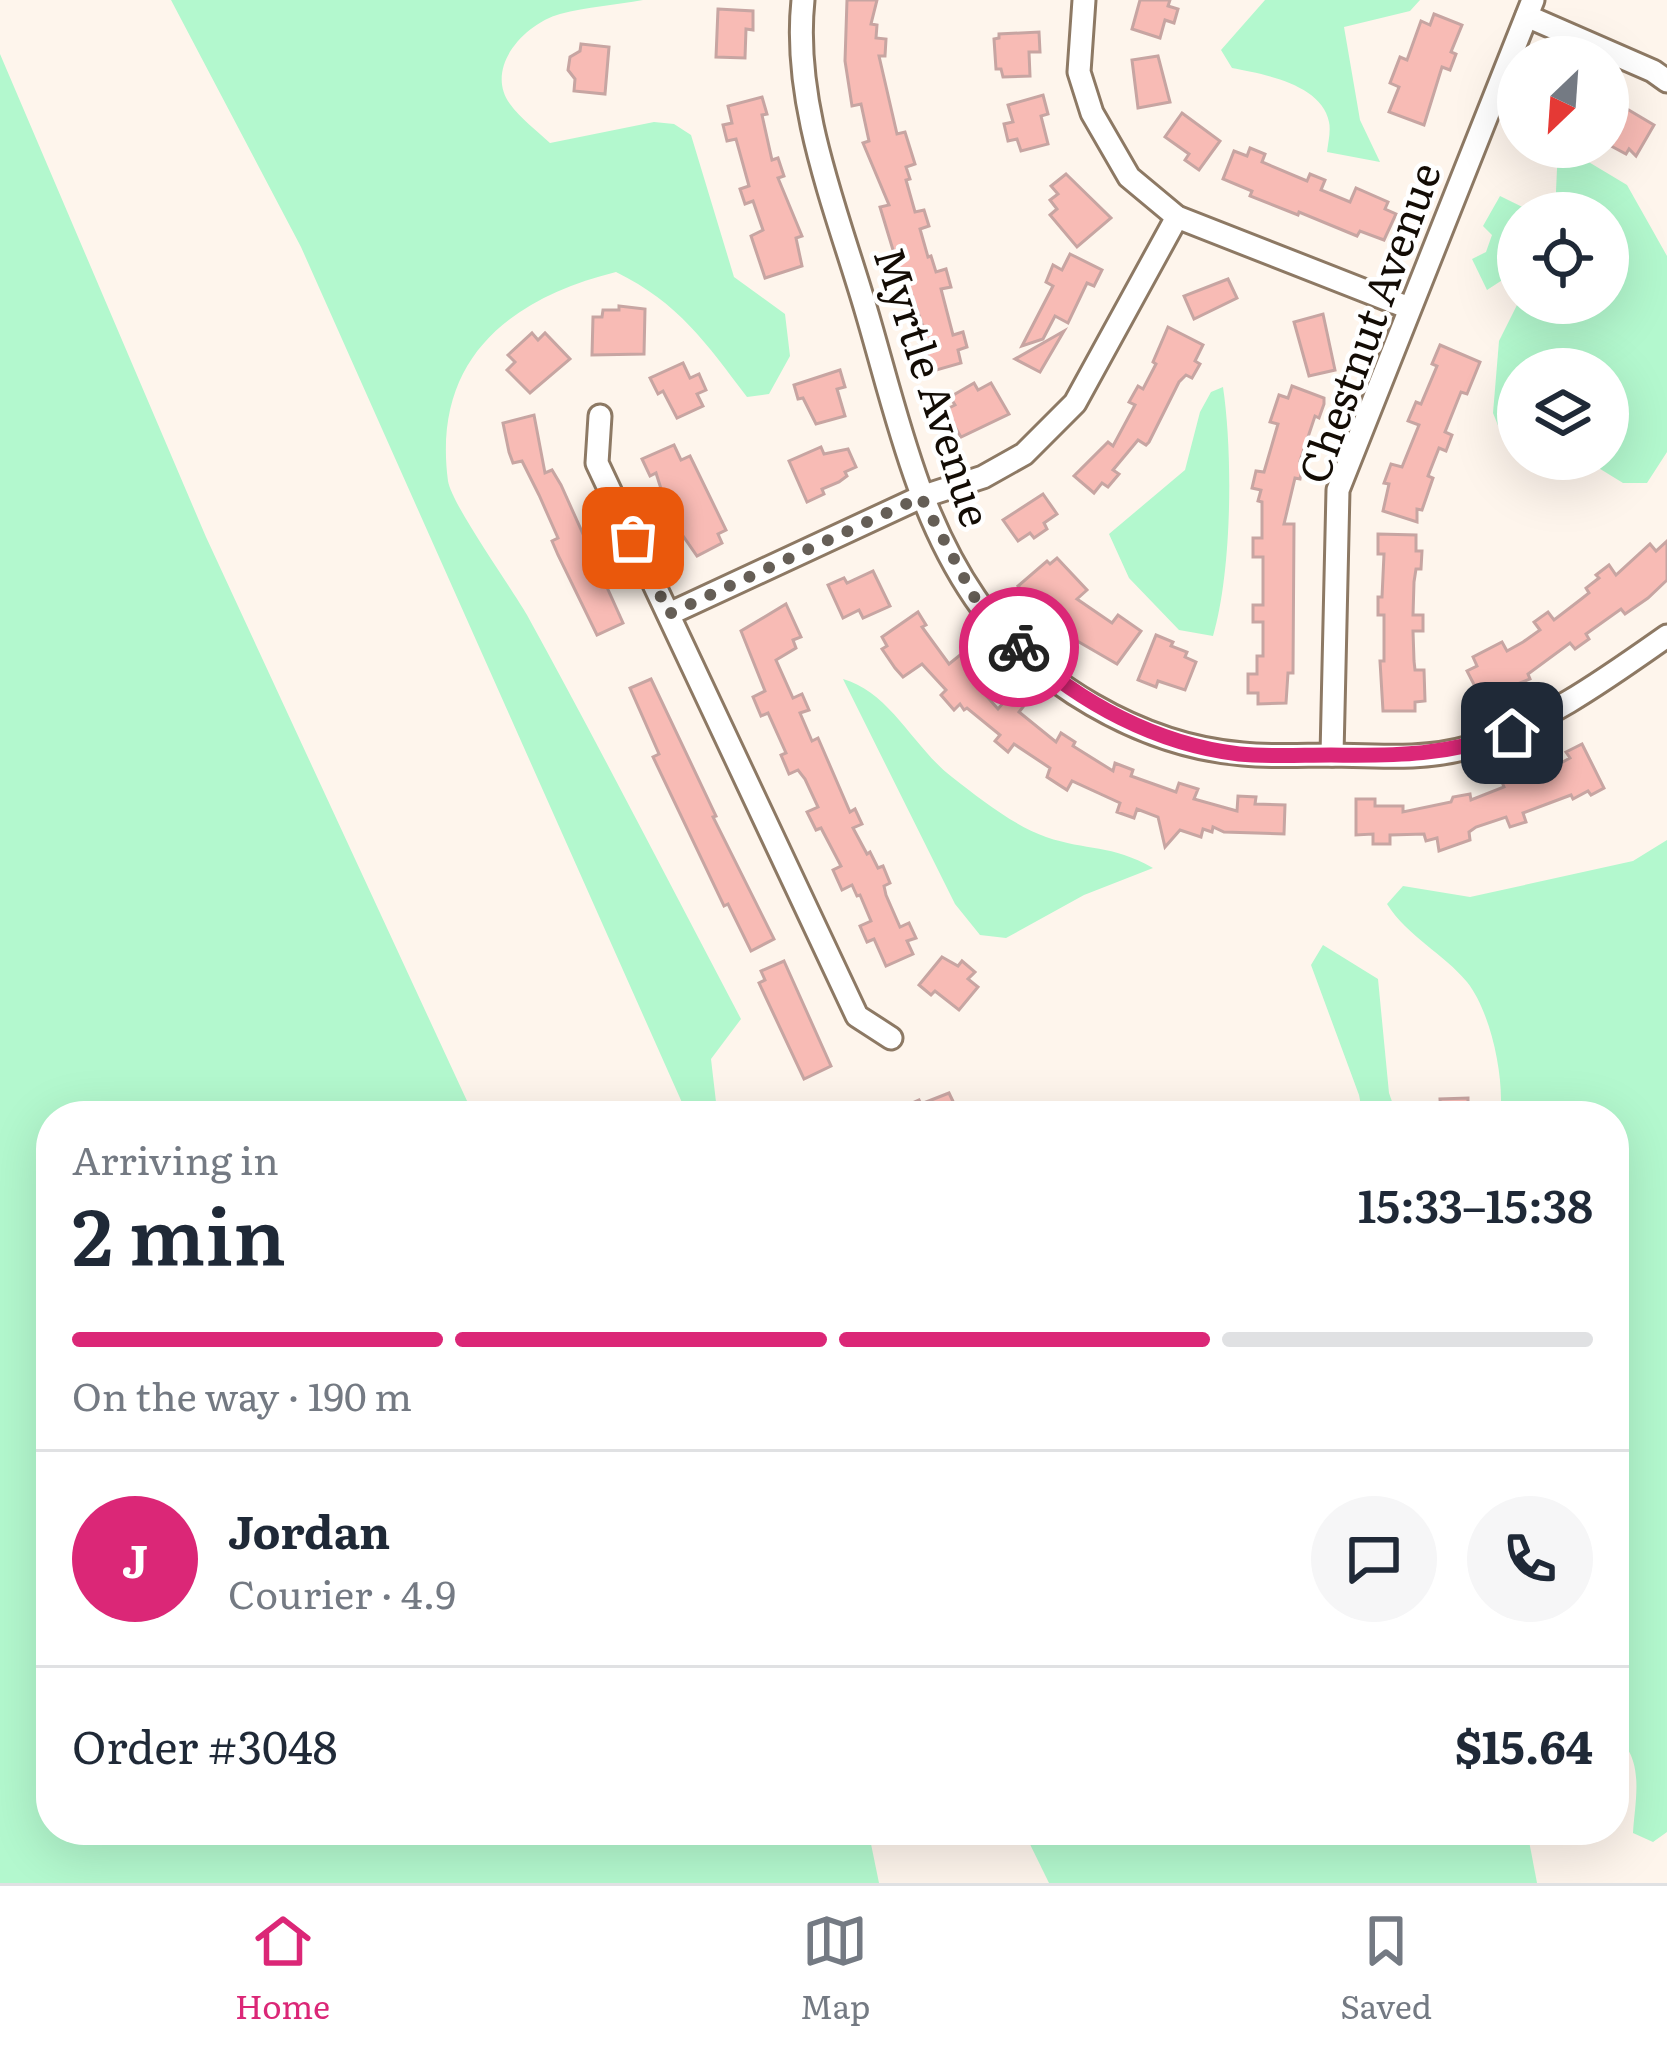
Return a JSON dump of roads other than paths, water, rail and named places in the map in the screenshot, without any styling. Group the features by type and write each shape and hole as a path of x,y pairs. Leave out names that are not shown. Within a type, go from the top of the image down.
{"street":[{"name":"Myrtle Avenue","path":"803,0 799,34 804,85 921,497 977,602 1049,674 1091,704 1150,731 1203,747 1241,754 1400,757 1463,749 1512,733 1565,707 1667,636"},
{"path":"1084,0 1079,72 1091,113 1129,178 1177,217 1409,308"},
{"path":"1530,8 1667,81"},
{"name":"Chestnut Avenue","path":"1332,755 1338,490 1530,8"},
{"path":"669,614 921,497 983,477 1024,454 1056,424 1091,375 1177,217"},
{"path":"600,416 597,463 857,1016 891,1038"}]}
